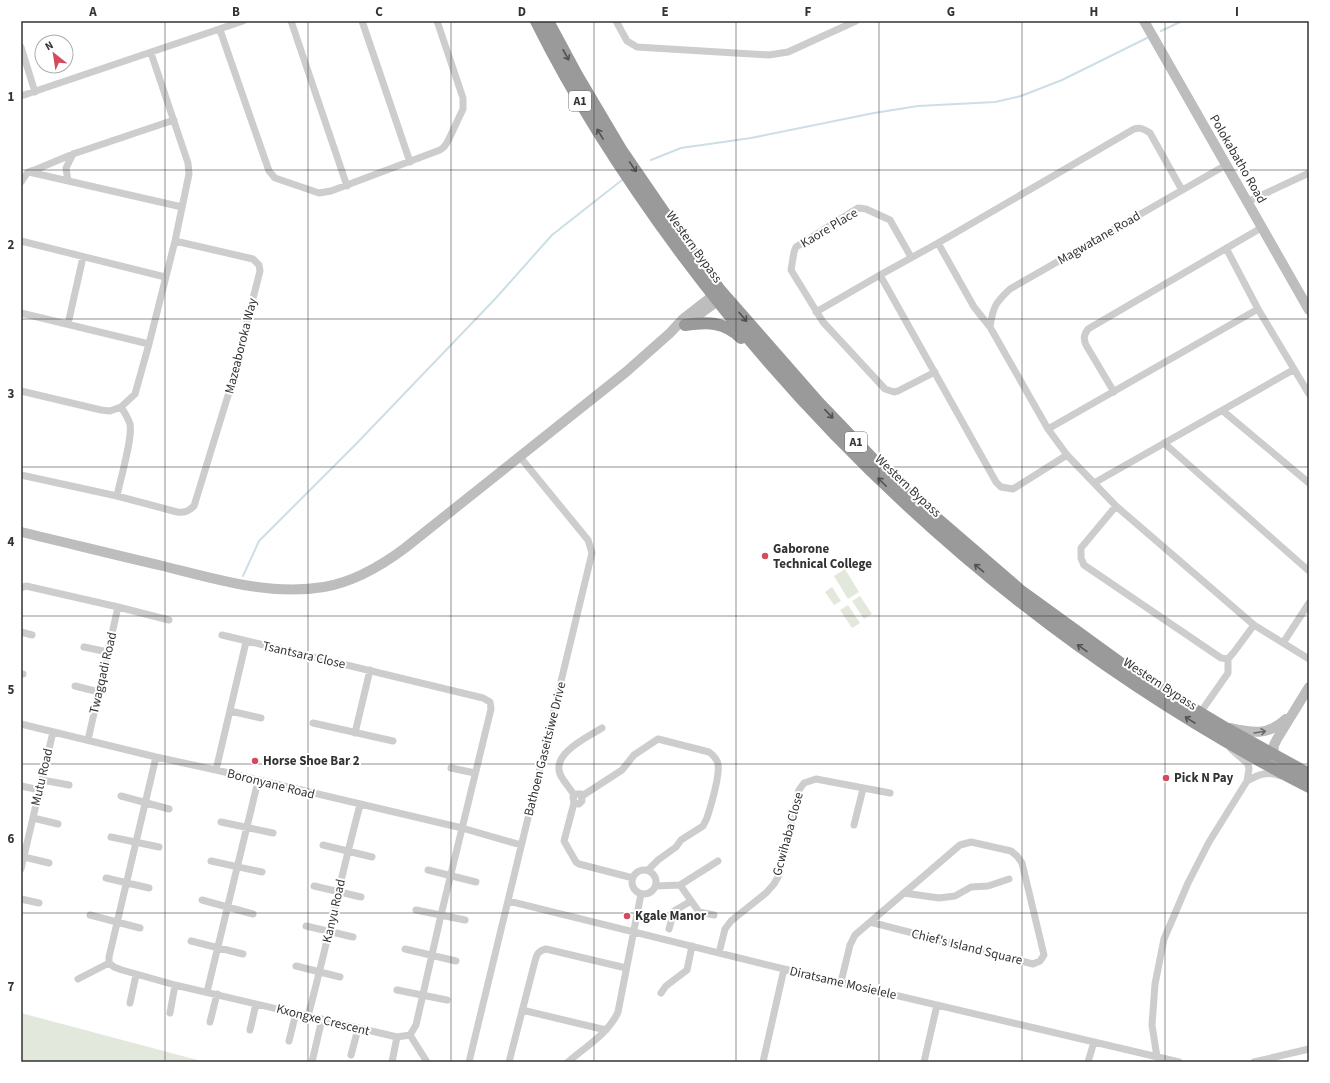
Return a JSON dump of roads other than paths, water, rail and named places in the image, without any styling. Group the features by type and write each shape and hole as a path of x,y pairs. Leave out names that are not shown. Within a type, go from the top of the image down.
{"highway":[{"name":"Western Bypass","path":"536,21 568,80 613,156 659,224 719,296 780,375 843,445 892,492 1013,597 1049,625 1134,685 1214,736 1309,788"},
{"name":"Western Bypass","path":"548,21 577,75 622,151 719,296 846,432 896,483 1020,590 1140,677 1222,726 1309,774"},
{"path":"685,325 711,322 729,329 737,334 780,375"}],"street":[{"path":"21,96 243,21"},
{"path":"292,21 346,186"},
{"path":"362,21 410,162"},
{"path":"220,30 269,171 275,178 319,193 346,186 410,162 444,147 463,109 463,98 437,21"},
{"path":"616,21 627,41 637,47 769,55 788,52 856,21"},
{"name":"Polokabatho Road","path":"1144,21 1309,310"},
{"path":"21,47 35,92"},
{"path":"21,391 110,411 121,407 134,394 149,344 175,241 189,174 188,163 151,53"},
{"path":"21,182 28,172 74,154 174,120"},
{"path":"935,372 898,391 889,391 827,327 816,312 1134,129 1144,129 1150,133 1182,190"},
{"path":"68,181 66,168 74,154"},
{"name":"Magwatane Road","path":"990,327 992,312 995,304 1010,289 1226,165"},
{"path":"28,172 182,207"},
{"path":"1247,202 1309,173"},
{"name":"Kaore Place","path":"816,312 792,274 791,270 796,247 858,208 866,209 890,220 911,257"},
{"path":"1114,392 1086,345 1084,334 1088,329 1261,228"},
{"path":"21,241 165,277"},
{"name":"Mazeaboroka Way","path":"117,496 184,513 194,506 230,389 260,271 259,266 253,259 175,241"},
{"path":"938,243 974,307 990,327 1048,429 1067,454 1116,506 1254,624 1309,659"},
{"path":"1226,248 1258,309 1309,394"},
{"path":"68,324 84,257"},
{"path":"880,275 996,482 1001,487 1012,489 1067,454"},
{"path":"670,333 685,325 719,296"},
{"path":"21,532 253,587 300,590 326,587 341,583 366,572 393,557 626,372 670,333 683,319 719,296"},
{"path":"1048,429 1258,309"},
{"path":"21,313 149,344"},
{"path":"1094,483 1294,370"},
{"path":"21,475 117,496 130,436 130,426 127,415 121,407"},
{"path":"1223,411 1309,484"},
{"path":"1164,443 1309,572"},
{"name":"Bathoen Gaseitsiwe Drive","path":"469,1062 592,553 588,540 520,457"},
{"path":"1116,506 1081,548 1081,558 1084,564 1221,658 1228,659"},
{"path":"21,588 26,586 169,620"},
{"path":"1283,643 1309,603"},
{"name":"Twagqadi Road","path":"88,740 118,607"},
{"path":"1200,713 1228,673 1228,659 1254,624"},
{"path":"21,632 32,635"},
{"path":"222,635 246,642"},
{"name":"Tsantsara Close","path":"216,770 246,642 370,670 483,698 490,702 491,709 475,773"},
{"path":"84,647 108,652"},
{"path":"355,733 370,670"},
{"path":"75,686 99,692"},
{"path":"1273,755 1274,745 1277,739 1309,687"},
{"path":"230,711 261,718"},
{"path":"1222,726 1253,733 1261,732 1278,726 1293,713"},
{"path":"313,723 393,741"},
{"name":"Boronyane Road","path":"21,724 462,828 521,845"},
{"path":"602,728 567,750 560,763 559,771 574,795 572,799 574,803 564,841 576,862 579,864 633,878"},
{"name":"Mutu Road","path":"21,869 53,732"},
{"path":"1157,1057 1152,1025 1155,984 1164,939 1188,883 1209,842 1247,781 1249,769 1248,764 1214,736"},
{"path":"574,795 578,794 582,796 622,770 634,755 658,739 713,754 717,762 718,772 703,826 681,840 676,847 658,860 648,870 639,871 633,878 632,883 633,888 641,894 651,893 656,886 657,881 655,876 648,870"},
{"path":"78,979 109,963 109,957 156,757"},
{"path":"427,1062 410,1036 416,1025 440,915 475,773 451,768"},
{"path":"1247,781 1260,774 1272,773 1309,788"},
{"name":"Gcwihaba Close","path":"719,953 726,929 730,922 766,893 774,884 779,875 799,790 804,783 816,779 890,793"},
{"path":"42,780 69,785"},
{"path":"207,992 258,781"},
{"path":"21,786 40,790"},
{"path":"854,825 863,789"},
{"path":"121,796 169,809"},
{"path":"574,803 581,803 582,796"},
{"name":"Kanyu Road","path":"308,1016 330,932 348,850 360,805"},
{"path":"33,818 58,824"},
{"path":"221,822 273,833"},
{"path":"111,837 159,847"},
{"name":"Chief's Island Square","path":"841,982 850,945 855,935 870,922 960,845 971,842 1011,851 1022,863 1044,955 1040,962 1033,964 870,922"},
{"path":"323,845 372,857"},
{"path":"24,857 49,863"},
{"path":"212,861 262,872"},
{"path":"656,886 680,885 718,861"},
{"path":"428,870 476,882"},
{"path":"106,878 149,888"},
{"path":"904,893 944,898 955,896 971,887 988,886 1009,879"},
{"path":"680,885 699,912 714,915"},
{"path":"314,886 361,897"},
{"path":"568,1062 606,1030 614,1021 618,1012 641,894"},
{"path":"21,899 39,903"},
{"path":"202,900 253,914"},
{"name":"Diratsame Mosielele","path":"508,901 784,969 1179,1062"},
{"path":"669,929 674,911 691,902"},
{"path":"416,910 465,920"},
{"path":"90,915 140,928"},
{"path":"306,926 353,937"},
{"path":"192,941 243,954"},
{"path":"661,993 666,986 687,970 692,946"},
{"path":"509,1062 537,954 541,950 546,949 626,968"},
{"path":"405,950 456,961"},
{"name":"Kxongxe Crescent","path":"109,963 114,967 136,975 176,985 322,1019 358,1029 397,1037 410,1036"},
{"path":"296,966 340,977"},
{"path":"762,1062 784,969"},
{"path":"130,1003 136,975"},
{"path":"170,1013 176,985"},
{"path":"398,990 447,1000"},
{"path":"210,1022 217,994"},
{"path":"250,1030 256,1004"},
{"path":"924,1062 937,1005"},
{"path":"522,1010 606,1030"},
{"path":"289,1041 296,1013"},
{"path":"312,1062 322,1019"},
{"path":"351,1055 358,1029"},
{"path":"392,1062 397,1037"},
{"path":"1088,1062 1094,1042"},
{"path":"1254,1062 1280,1059 1309,1049"}],"waterway":[{"path":"1161,31 1182,21"},
{"path":"651,160 681,148 751,138 874,113 918,106 995,102 1021,96 1062,80 1147,38"},
{"path":"243,576 259,541 357,443 495,299 552,235 622,180"}],"place":[{"name":"Gaborone Technical College","path":"765,556"},
{"name":"Horse Shoe Bar 2","path":"255,761"},
{"name":"Pick N Pay","path":"1166,778"},
{"name":"Kgale Manor","path":"627,916"}]}
